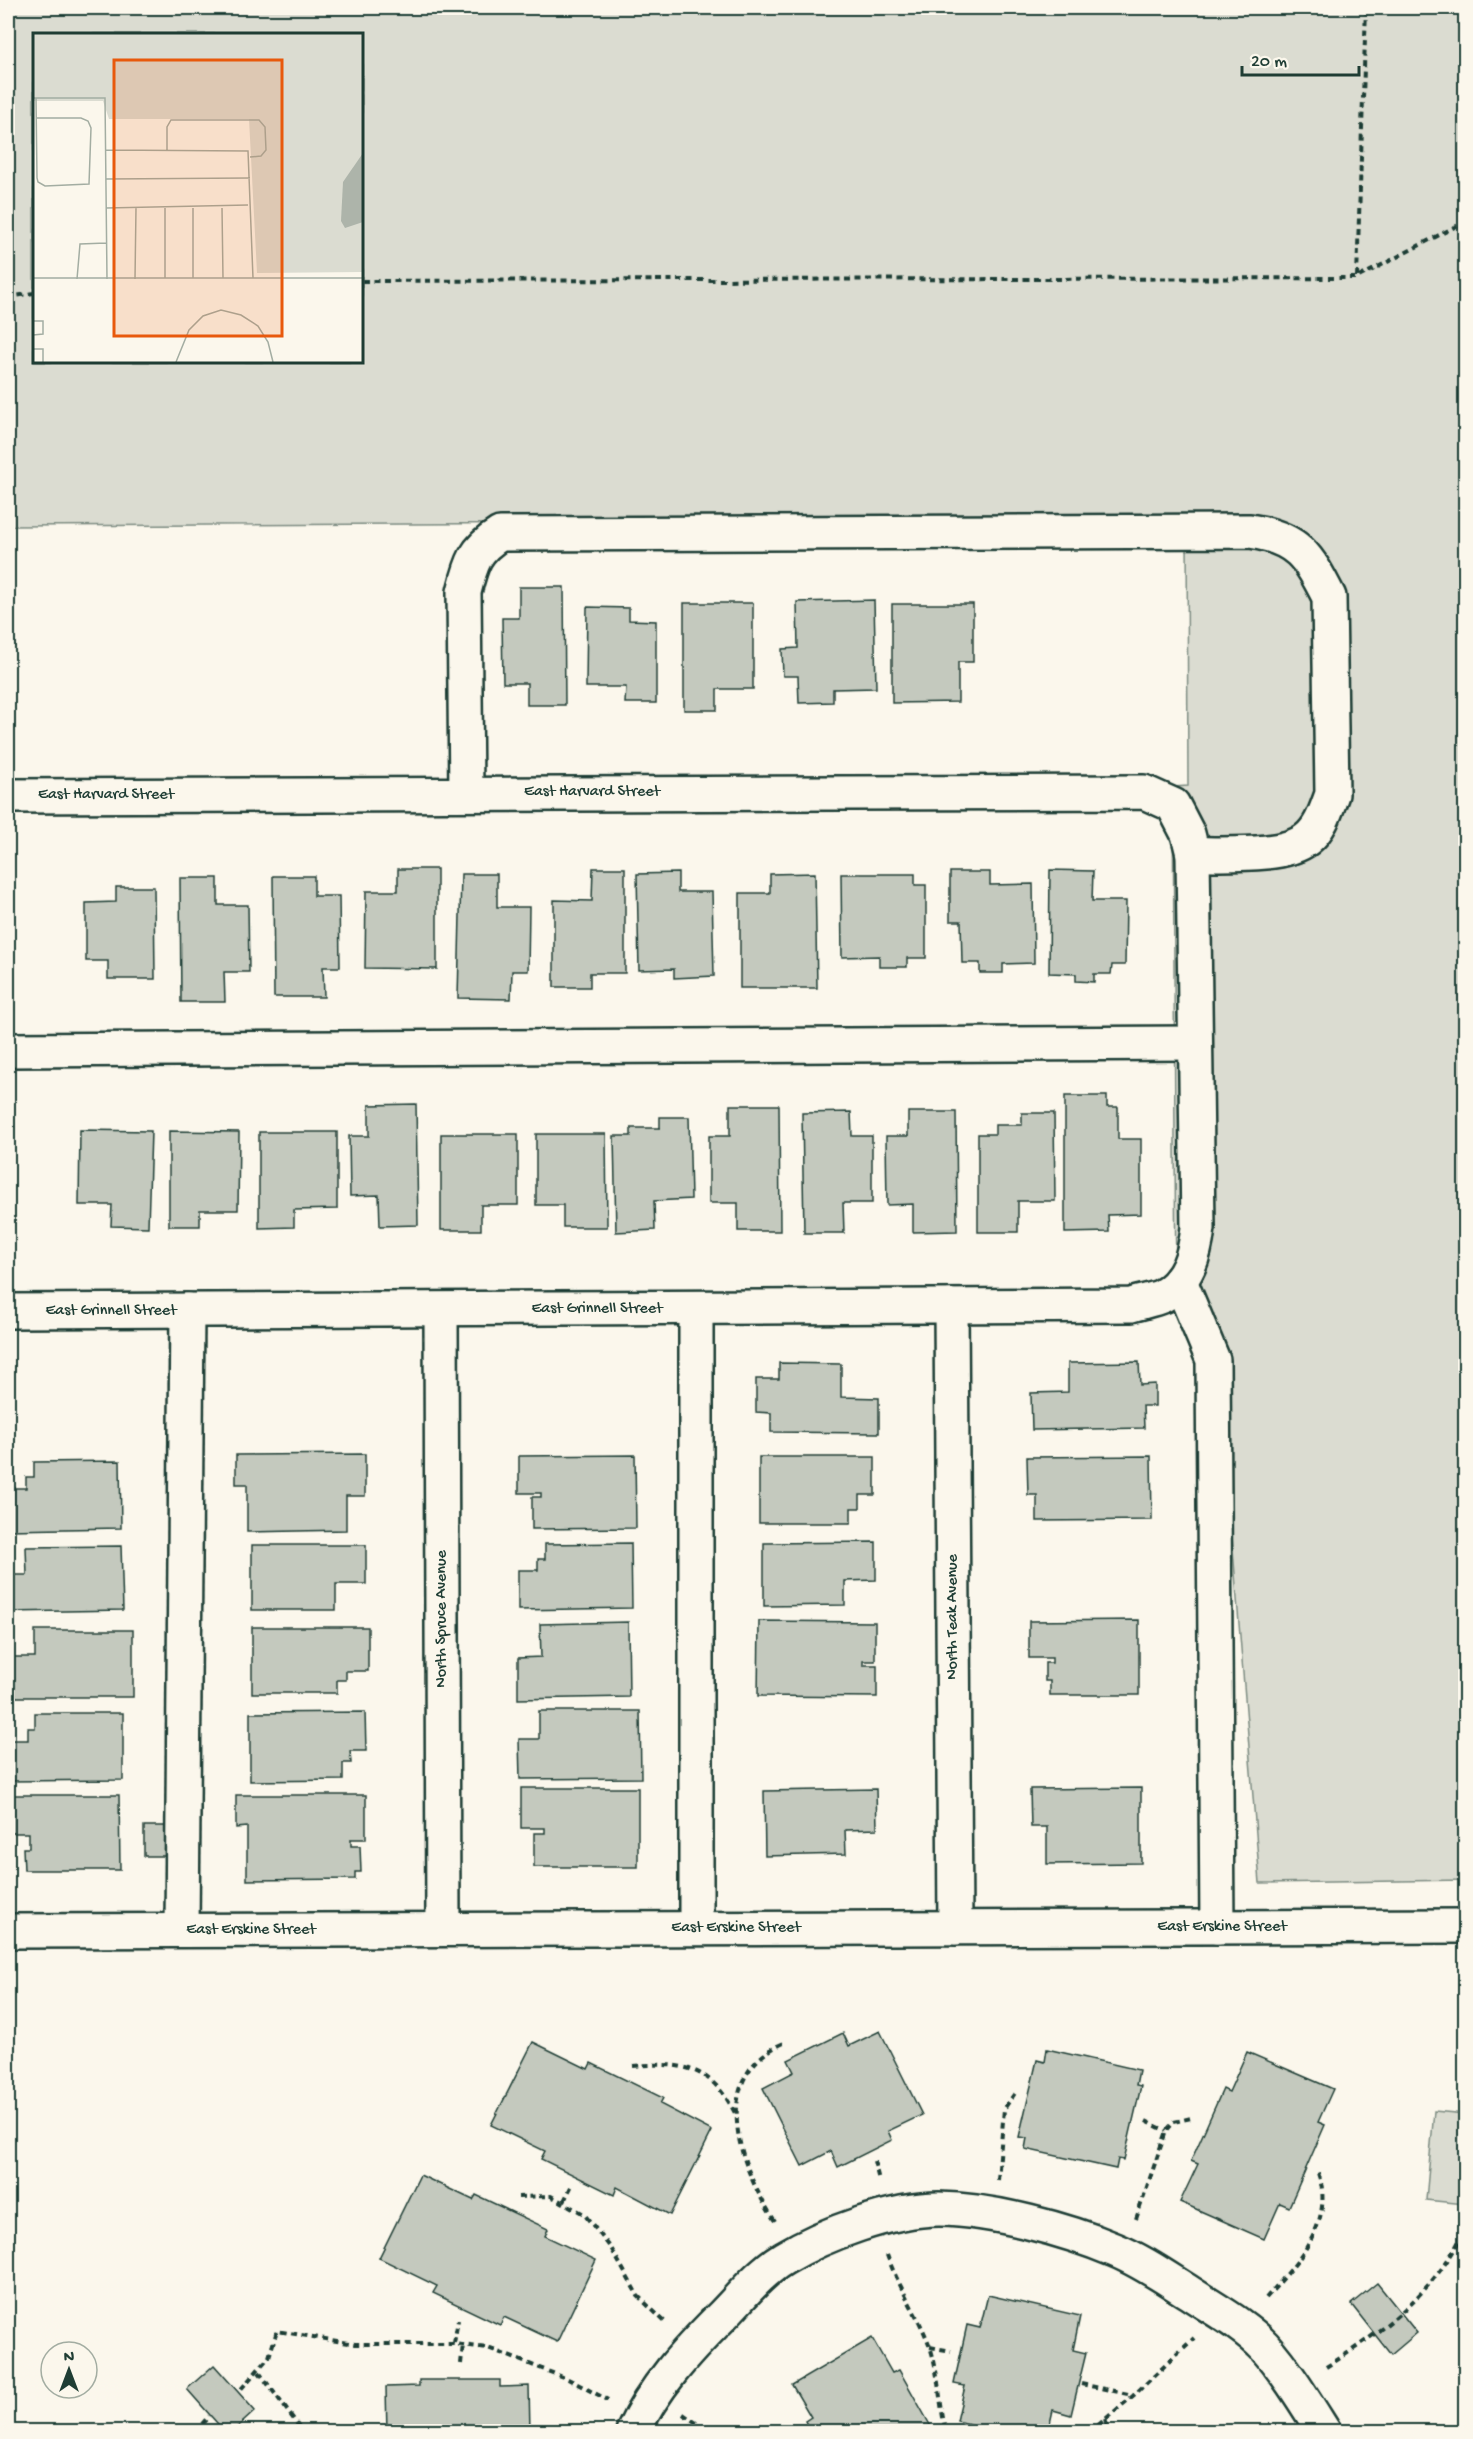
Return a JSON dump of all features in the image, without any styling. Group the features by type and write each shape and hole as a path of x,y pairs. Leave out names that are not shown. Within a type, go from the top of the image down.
{"street":[{"path":"466,793 464,592 470,567 481,545 500,534 1250,531 1274,534 1293,543 1316,572 1329,597 1332,794 1322,821 1309,838 1295,847 1271,851 1193,854 1198,1228 1194,1257 1180,1281 1213,1360 1218,1927"},
{"name":"East Harvard Street","path":"8,796 1118,790 1144,792 1173,805 1188,834 1193,854"},
{"path":"8,1050 1195,1043"},
{"name":"East Grinnell Street","path":"8,1311 1131,1305 1162,1296 1180,1281"},
{"name":"North Teak Avenue","path":"951,1306 955,1928"},
{"path":"696,1308 696,1928"},
{"path":"182,1930 187,1310"},
{"name":"North Spruce Avenue","path":"441,1310 443,1928"},
{"name":"East Erskine Street","path":"8,1931 1466,1926"},
{"path":"637,2424 658,2387 693,2347 750,2288 782,2259 825,2237 875,2221 938,2209 994,2217 1067,2234 1123,2254 1229,2320 1262,2345 1295,2387 1324,2432"}],"path":[{"path":"1357,278 1366,8"},
{"path":"363,281 1357,278 1466,221"},
{"path":"8,297 33,293"},
{"path":"784,2043 767,2050 748,2069 738,2091 736,2113 747,2168 757,2192 795,2252"},
{"path":"633,2066 684,2066 700,2073 716,2083 736,2113"},
{"path":"994,2217 1004,2109 1015,2093"},
{"path":"1123,2254 1166,2131 1174,2122 1191,2118"},
{"path":"1146,2121 1166,2131"},
{"path":"1090,2432 1180,2353 1229,2320 1298,2261 1314,2235 1324,2201 1318,2173"},
{"path":"564,2201 571,2187"},
{"path":"518,2197 551,2196 564,2201 584,2214 596,2228 638,2296 693,2347"},
{"path":"875,2221 894,2275 916,2313 930,2347 946,2432"},
{"path":"1295,2387 1341,2358 1406,2307 1441,2269 1454,2251 1466,2226"},
{"path":"454,2344 458,2320"},
{"path":"241,2389 269,2357 277,2331 355,2344 462,2344 488,2348 544,2369 637,2424"},
{"path":"461,2364 462,2344"},
{"path":"930,2347 951,2351"},
{"path":"259,2371 303,2432"},
{"path":"1081,2384 1134,2395"},
{"path":"195,2432 209,2416"},
{"path":"1105,2419 1109,2432"}],"shaded area":[{"path":"8,8 1465,8 1465,1880 1260,1883 1214,1314 1176,1315 1173,787 1188,786 1187,520 8,526"},
{"path":"1434,2111 1465,2114 1465,2204 1426,2200"}],"building":[{"path":"519,587 564,587 565,705 527,705 527,683 503,683 502,618 519,618"},
{"path":"874,600 876,688 833,689 833,702 799,703 798,676 783,676 782,649 798,648 797,602"},
{"path":"684,603 753,603 753,689 717,689 717,710 684,710"},
{"path":"892,604 973,604 973,662 958,662 958,702 892,703"},
{"path":"587,607 629,608 629,620 656,621 656,703 625,703 626,687 586,687"},
{"path":"593,868 625,868 625,973 590,973 590,987 554,987 554,900 592,901"},
{"path":"398,869 437,869 437,969 365,968 366,891 398,891"},
{"path":"1050,870 1093,871 1092,901 1126,901 1125,965 1112,965 1111,974 1094,974 1094,982 1076,981 1076,974 1049,973"},
{"path":"950,872 990,872 990,885 1033,884 1034,963 1003,964 1003,973 980,973 980,963 962,963 961,921 950,921"},
{"path":"678,873 678,892 712,892 714,976 674,978 674,969 639,970 637,874"},
{"path":"815,873 817,988 740,988 740,893 770,893 770,874"},
{"path":"461,874 497,874 497,907 529,907 528,971 512,971 511,999 458,998"},
{"path":"841,874 915,874 915,885 926,885 926,958 907,958 907,967 879,967 879,956 842,957"},
{"path":"273,876 314,876 314,896 339,896 340,967 323,967 324,997 274,997"},
{"path":"180,878 218,878 218,905 248,905 249,972 224,972 225,1002 181,1002"},
{"path":"116,887 154,887 155,979 108,979 108,961 86,961 86,903 116,902"},
{"path":"1065,1096 1107,1096 1107,1107 1118,1107 1118,1139 1141,1139 1141,1214 1108,1215 1109,1232 1065,1233"},
{"path":"416,1104 418,1225 380,1226 379,1195 350,1196 349,1136 369,1136 369,1105"},
{"path":"730,1105 779,1105 780,1231 738,1231 738,1203 709,1203 709,1136 730,1136"},
{"path":"851,1112 852,1136 872,1136 872,1203 843,1203 844,1233 804,1233 802,1113"},
{"path":"908,1112 956,1112 957,1231 913,1232 913,1204 887,1205 886,1136 908,1136"},
{"path":"1022,1113 1054,1113 1055,1201 1018,1201 1018,1232 978,1232 978,1134 995,1134 995,1125 1022,1125"},
{"path":"660,1117 689,1117 691,1199 654,1201 655,1230 616,1232 614,1136 631,1136 631,1128 660,1128"},
{"path":"80,1130 151,1131 148,1227 111,1226 112,1205 79,1205"},
{"path":"169,1131 239,1132 238,1210 200,1210 200,1226 169,1226"},
{"path":"259,1132 337,1132 337,1209 294,1210 294,1227 259,1228"},
{"path":"441,1134 518,1134 518,1205 481,1205 481,1230 441,1230"},
{"path":"536,1134 606,1134 607,1227 563,1227 563,1205 536,1205"},
{"path":"1139,1362 1140,1385 1155,1384 1155,1406 1143,1406 1144,1428 1032,1430 1031,1393 1068,1392 1068,1363"},
{"path":"779,1363 841,1364 841,1397 879,1398 879,1433 771,1432 771,1413 756,1412 756,1379 779,1379"},
{"path":"365,1454 365,1496 346,1496 346,1530 247,1532 247,1484 236,1484 236,1455"},
{"path":"635,1455 636,1528 532,1529 532,1497 541,1497 541,1493 519,1493 519,1456"},
{"path":"1151,1456 1152,1520 1037,1521 1037,1495 1028,1495 1027,1457"},
{"path":"759,1457 875,1457 875,1495 860,1495 860,1508 851,1508 851,1523 759,1523"},
{"path":"120,1461 121,1528 8,1530 8,1488 26,1488 26,1477 34,1477 34,1462"},
{"path":"876,1542 876,1580 845,1581 845,1605 764,1606 764,1543"},
{"path":"631,1543 632,1608 518,1610 518,1570 538,1570 538,1559 545,1559 545,1544"},
{"path":"252,1545 366,1545 366,1584 336,1584 336,1610 252,1610"},
{"path":"121,1546 123,1610 8,1612 8,1575 27,1575 26,1547"},
{"path":"1139,1620 1139,1695 1050,1695 1050,1681 1045,1681 1045,1663 1052,1663 1052,1658 1029,1658 1029,1621"},
{"path":"759,1621 875,1622 875,1661 863,1661 863,1665 877,1665 877,1697 758,1696"},
{"path":"628,1622 629,1697 518,1699 518,1658 541,1657 540,1624"},
{"path":"252,1627 368,1627 368,1671 346,1671 346,1680 337,1680 337,1693 252,1693"},
{"path":"35,1630 133,1630 133,1697 8,1697 8,1657 35,1657"},
{"path":"539,1711 640,1711 641,1778 520,1779 519,1739 539,1739"},
{"path":"365,1712 366,1751 350,1751 351,1763 343,1763 343,1780 250,1781 250,1713"},
{"path":"35,1713 123,1713 123,1780 8,1781 8,1740 28,1740 28,1728 35,1728"},
{"path":"521,1788 638,1788 638,1867 534,1867 534,1833 545,1833 545,1828 521,1828"},
{"path":"1141,1788 1141,1863 1047,1864 1047,1827 1031,1827 1030,1789"},
{"path":"876,1789 877,1829 845,1830 846,1854 765,1856 764,1791"},
{"path":"10,1795 119,1795 120,1870 24,1870 23,1848 29,1848 29,1833 10,1833"},
{"path":"236,1795 366,1795 366,1839 351,1839 351,1846 360,1846 361,1872 355,1872 355,1879 247,1880 247,1827 236,1828"},
{"path":"144,1826 166,1826 167,1856 144,1856"},
{"path":"880,2031 922,2115 888,2131 892,2140 838,2167 831,2151 802,2166 763,2088 794,2072 788,2060 843,2033 849,2046"},
{"path":"533,2042 588,2069 591,2063 663,2098 660,2104 712,2131 670,2215 617,2187 614,2195 541,2159 545,2151 491,2125"},
{"path":"1047,2049 1139,2070 1136,2085 1141,2086 1124,2160 1118,2159 1116,2169 1025,2149 1027,2138 1019,2137 1037,2060 1045,2062"},
{"path":"1247,2052 1333,2089 1318,2122 1325,2125 1289,2207 1280,2203 1264,2239 1180,2202 1198,2164 1191,2161 1223,2089 1229,2092"},
{"path":"420,2175 473,2200 476,2195 548,2229 545,2236 596,2260 557,2342 504,2317 500,2325 433,2293 437,2286 379,2258"},
{"path":"1377,2283 1417,2333 1391,2355 1351,2304"},
{"path":"988,2295 1080,2316 1073,2350 1086,2353 1071,2415 1053,2410 1048,2432 1004,2432 957,2421 965,2386 954,2384 967,2325 980,2328"},
{"path":"872,2338 892,2373 899,2370 934,2432 811,2432 805,2421 811,2417 792,2385"},
{"path":"214,2365 255,2411 232,2432 225,2432 187,2389"},
{"path":"419,2380 500,2380 500,2387 529,2386 530,2432 387,2432 386,2387 419,2386"}]}
